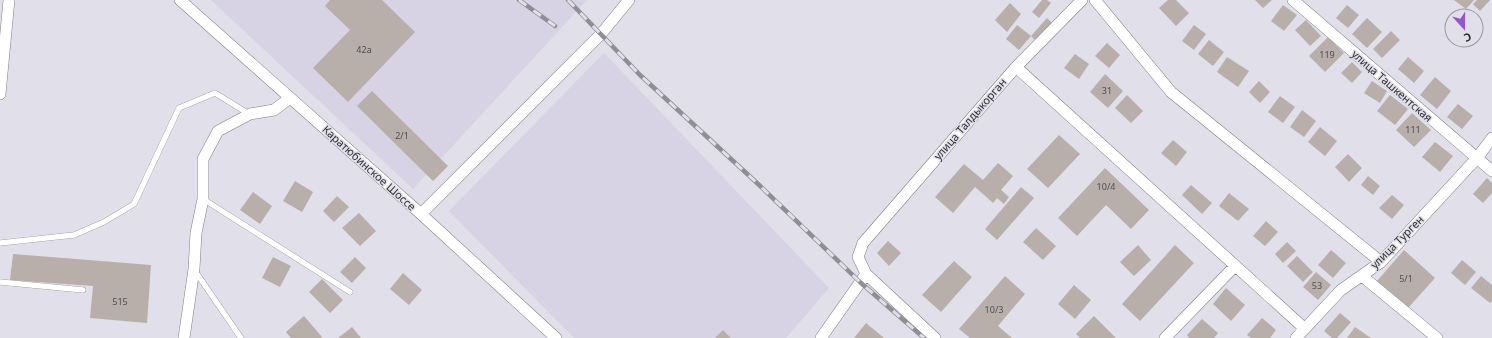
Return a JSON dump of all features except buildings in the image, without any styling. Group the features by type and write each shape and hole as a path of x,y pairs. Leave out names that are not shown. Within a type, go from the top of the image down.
{"street":[{"path":"0,94 9,0"},
{"name":"Каратюбинское Шоссе","path":"180,0 421,214 556,338"},
{"path":"421,214 601,34 629,0"},
{"name":"улица Талдыкорган","path":"866,274 858,258 863,243 1016,67 1082,0"},
{"path":"1095,0 1171,92 1381,262"},
{"name":"улица Ташкентская","path":"1293,0 1492,171"},
{"path":"1016,67 1304,328"},
{"path":"184,338 194,269 196,233 203,199 203,159 218,131 250,114 274,110 290,98"},
{"name":"улица Турген","path":"1296,338 1341,290 1381,262 1477,158 1492,138"},
{"path":"1165,338 1234,266"},
{"path":"821,338 866,274 935,338"},
{"path":"1362,276 1437,338"}],"lane":[{"path":"0,243 74,235 104,222 134,204 179,108 215,93 250,114"},
{"path":"203,199 350,292"},
{"path":"194,269 241,338"},
{"path":"0,282 83,290"}],"shaded area":[{"path":"211,0 587,0 413,189"},
{"path":"604,53 829,288 786,338 574,338 449,211"}],"railway":[{"path":"519,0 555,26"},
{"path":"568,0 640,75 757,183 861,283 924,338"}]}
